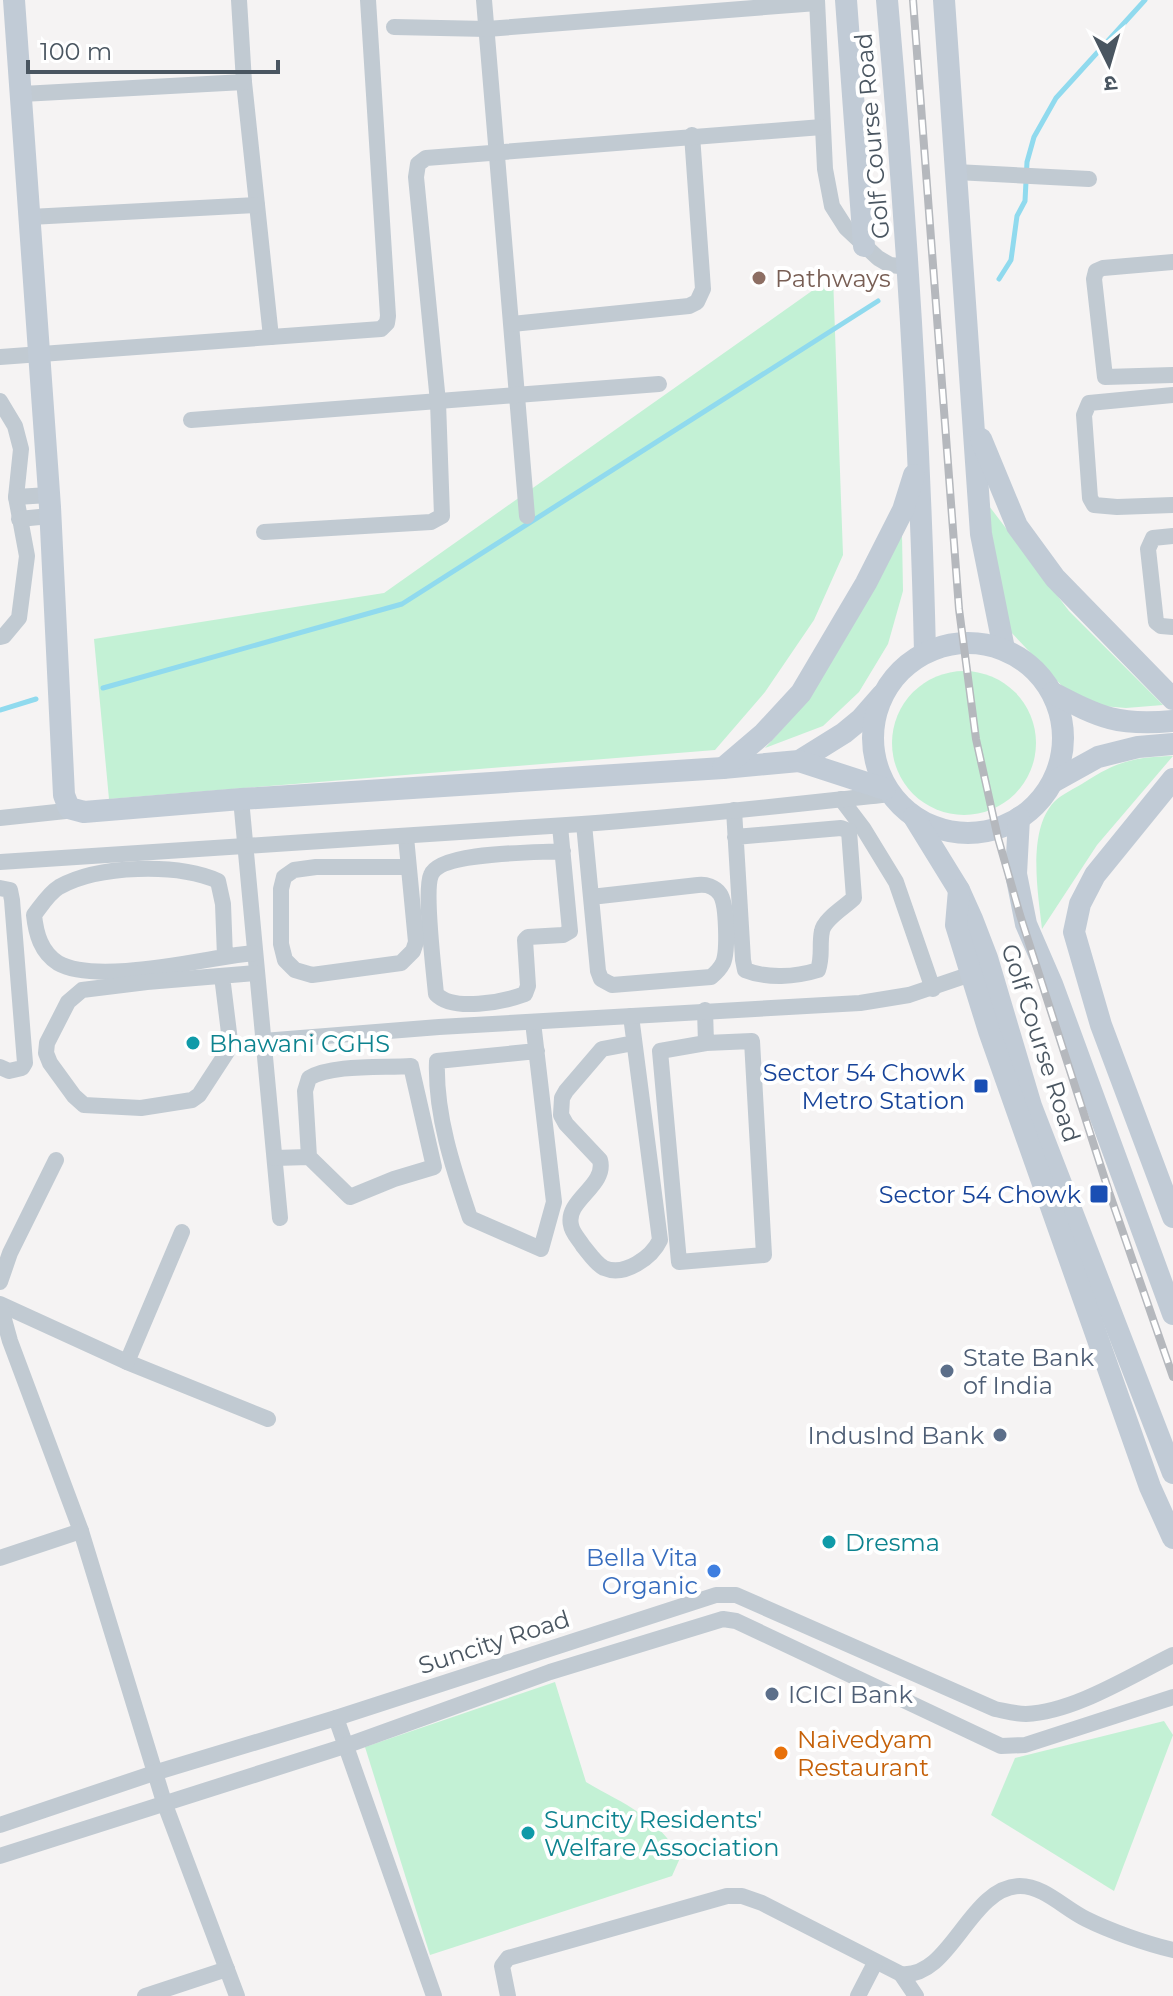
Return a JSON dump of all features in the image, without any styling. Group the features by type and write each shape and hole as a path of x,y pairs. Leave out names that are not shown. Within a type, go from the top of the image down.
{"main road":[{"path":"14,0 50,505 66,803 84,812 799,761 888,792"},
{"path":"846,0 864,246"},
{"name":"Golf Course Road","path":"887,0 909,267 925,652"},
{"path":"944,0 961,172"},
{"path":"955,0 971,394 981,534 1004,649"},
{"path":"973,419 1017,526 1055,578 1173,699"},
{"path":"723,768 764,733 801,693 866,583 897,522 911,491 918,457"},
{"path":"799,761 861,719 900,670 925,652 951,644 978,643 1004,649 1032,667 1053,693 1061,715 1064,738 1061,760 1053,782 1038,802 1019,818 994,830 966,833 939,829 914,817 888,792 875,762 872,740 874,717 882,695"},
{"path":"1053,693 1097,716 1137,724 1173,721"},
{"path":"1053,782 1098,757 1138,747 1173,744"},
{"path":"1173,779 1095,875 1080,904 1074,932 1101,1025 1173,1217"},
{"name":"Golf Course Road","path":"914,817 959,890 987,958 1031,1106 1173,1473"},
{"name":"Golf Course Road","path":"1019,818 1016,874 1026,924 1052,984 1173,1314"},
{"path":"959,890 956,925 1016,1113 1150,1487 1173,1538"},
{"path":"1052,984 1085,974"}],"street":[{"path":"239,0 244,82 271,337"},
{"path":"0,357 373,331 387,323 368,0"},
{"path":"484,0 527,516"},
{"path":"394,27 487,29 817,1 827,192 846,228 864,246 884,263 909,267"},
{"path":"22,94 244,82"},
{"path":"264,532 431,522 442,516 438,402 416,177 418,164 426,158 822,127"},
{"path":"512,324 689,306 697,302 703,289 692,135"},
{"path":"961,172 1089,179"},
{"path":"30,217 257,205"},
{"path":"1173,262 1103,268 1096,271 1094,279 1105,377 1173,375"},
{"path":"191,420 659,384"},
{"path":"1173,395 1101,400 1089,403 1084,415 1090,498 1094,505 1173,505"},
{"path":"0,401 15,426 21,449 16,497 27,556 19,618 0,637"},
{"path":"16,497 50,505"},
{"path":"19,519 50,505"},
{"path":"1173,536 1153,538 1148,549 1156,622 1161,626 1173,627"},
{"path":"0,862 560,826 888,792"},
{"path":"241,799 280,1218"},
{"path":"841,799 896,882 933,989"},
{"path":"0,818 75,810"},
{"path":"734,810 735,837 745,970 759,976 818,970 825,923 854,898 849,831 841,828 735,837"},
{"path":"584,824 598,971 601,979 612,985 711,977 723,965 726,952 723,903 721,895 709,886 704,884 591,897"},
{"path":"560,826 563,851 570,931 563,935 525,940 528,986 525,994 508,1000 454,1004 443,1001 436,994 431,921 429,884 435,869 453,859 563,851"},
{"path":"406,837 416,942 413,951 401,963 312,975 295,970 285,960 281,944 281,889 284,877 294,870 316,867 408,867"},
{"path":"225,957 223,904 218,881 201,874 160,870 79,878 55,889 34,915 36,933 42,947 58,963 86,972 108,972 225,957 254,953"},
{"path":"0,888 10,890 12,900 25,1063 22,1068 9,1071 0,1067"},
{"path":"222,976 230,1041 227,1052 199,1095 192,1100 141,1108 84,1105 50,1063 46,1053 47,1043 68,1002 82,990 222,976 256,973"},
{"path":"263,1041 705,1010 860,1003 933,989 971,974"},
{"path":"705,1010 706,1043"},
{"path":"631,1016 660,1240 654,1253 642,1261 611,1270 604,1268 590,1255 570,1224 570,1215 596,1180 602,1166 566,1124 560,1109 566,1091 602,1049 634,1043"},
{"path":"533,1022 537,1051 554,1202 541,1249 470,1218 452,1167 436,1084 437,1061 537,1051"},
{"path":"752,1041 764,1255 679,1262 660,1051 706,1043 752,1041"},
{"path":"275,1158 309,1157 350,1197 434,1167 411,1066 343,1070 309,1078 305,1091 309,1157"},
{"path":"0,1282 3,1264 56,1160"},
{"path":"127,1362 182,1232"},
{"path":"0,1305 127,1362 268,1419"},
{"path":"0,1305 10,1341 81,1531 154,1773 237,1996"},
{"path":"0,1558 81,1531"},
{"name":"Suncity Road","path":"0,1825 154,1773 336,1718 716,1595 736,1595 995,1709 1014,1713 1035,1713 1077,1702 1173,1655"},
{"path":"0,1856 345,1746 550,1672 717,1620 736,1621 1001,1746 1025,1745 1173,1697"},
{"path":"336,1718 434,1996"},
{"path":"508,1996 502,1966 508,1958 727,1896 742,1896 762,1903 875,1963 909,1975 922,1971 934,1962 991,1897 1017,1886 1029,1887 1086,1919 1173,1950"},
{"path":"858,1996 875,1963"},
{"path":"145,1996 227,1969"},
{"path":"901,1974 916,1996"}],"green space":[{"path":"833,276 843,555 814,620 765,692 715,750 109,799 94,639 384,593"},
{"path":"986,502 1069,611 1163,705 1126,708 1090,705 1063,687 1009,630"},
{"path":"902,535 903,591 888,644 859,692 823,726 765,748 787,724 824,673"},
{"path":"964,671 992,676 1015,692 1031,715 1036,743 1031,771 1015,794 992,810 964,815 936,810 913,794 897,771 892,743 897,715 913,692 936,676"},
{"path":"1173,756 1097,845 1042,929 1037,845 1040,829 1054,802 1117,765 1137,759"},
{"path":"555,1682 586,1782 639,1813 662,1832 680,1858 672,1876 430,1955 365,1747"},
{"path":"1164,1721 1173,1735 1114,1891 991,1815 1015,1758"}],"waterway":[{"path":"999,279 1011,260 1017,216 1025,201 1027,162 1034,137 1056,98 1145,0"},
{"path":"103,688 402,604 878,301"},
{"path":"0,710 36,699"}],"railway":[{"path":"913,0 959,609 976,739 998,838 1020,915 1109,1192 1173,1377"}],"place":[{"name":"Pathways","path":"759,278"},
{"name":"Bhawani CGHS","path":"193,1043"},
{"name":"Sector 54 Chowk Metro Station","path":"981,1086"},
{"name":"Sector 54 Chowk","path":"1099,1194"},
{"name":"State Bank of India","path":"947,1371"},
{"name":"IndusInd Bank","path":"1000,1435"},
{"name":"Dresma","path":"829,1542"},
{"name":"Bella Vita Organic","path":"714,1571"},
{"name":"ICICI Bank","path":"772,1694"},
{"name":"Naivedyam Restaurant","path":"781,1753"},
{"name":"Suncity Residents' Welfare Association","path":"528,1833"}]}
